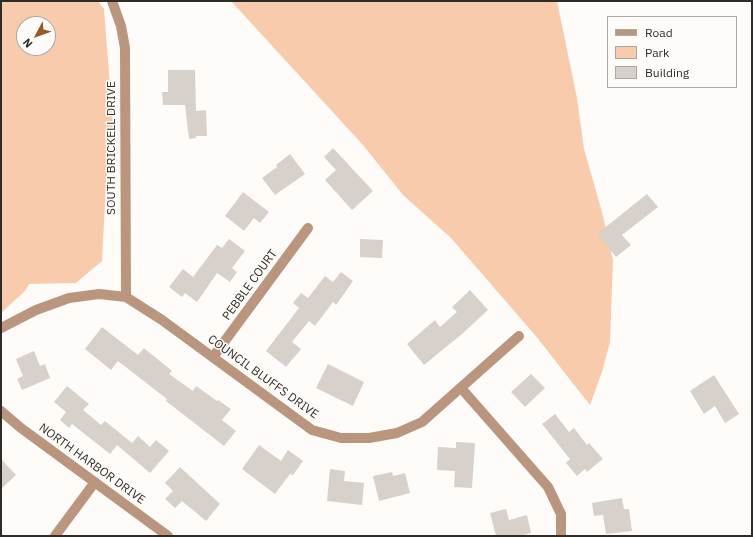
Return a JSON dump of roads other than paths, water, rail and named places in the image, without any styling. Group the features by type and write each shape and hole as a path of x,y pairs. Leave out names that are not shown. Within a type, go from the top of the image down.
{"street":[{"name":"SOUTH BRICKELL DRIVE","path":"112,1 121,26 125,48 126,297"},
{"name":"PEBBLE COURT","path":"213,356 308,228"},
{"name":"COUNCIL BLUFFS DRIVE","path":"1,328 36,310 69,298 99,294 126,297 213,356 312,430 341,438 369,438 397,433 422,422 519,336"},
{"path":"461,388 548,487 561,514 561,535"},
{"name":"NORTH HARBOR DRIVE","path":"1,411 21,428 168,536"},
{"path":"55,536 95,482"}]}
